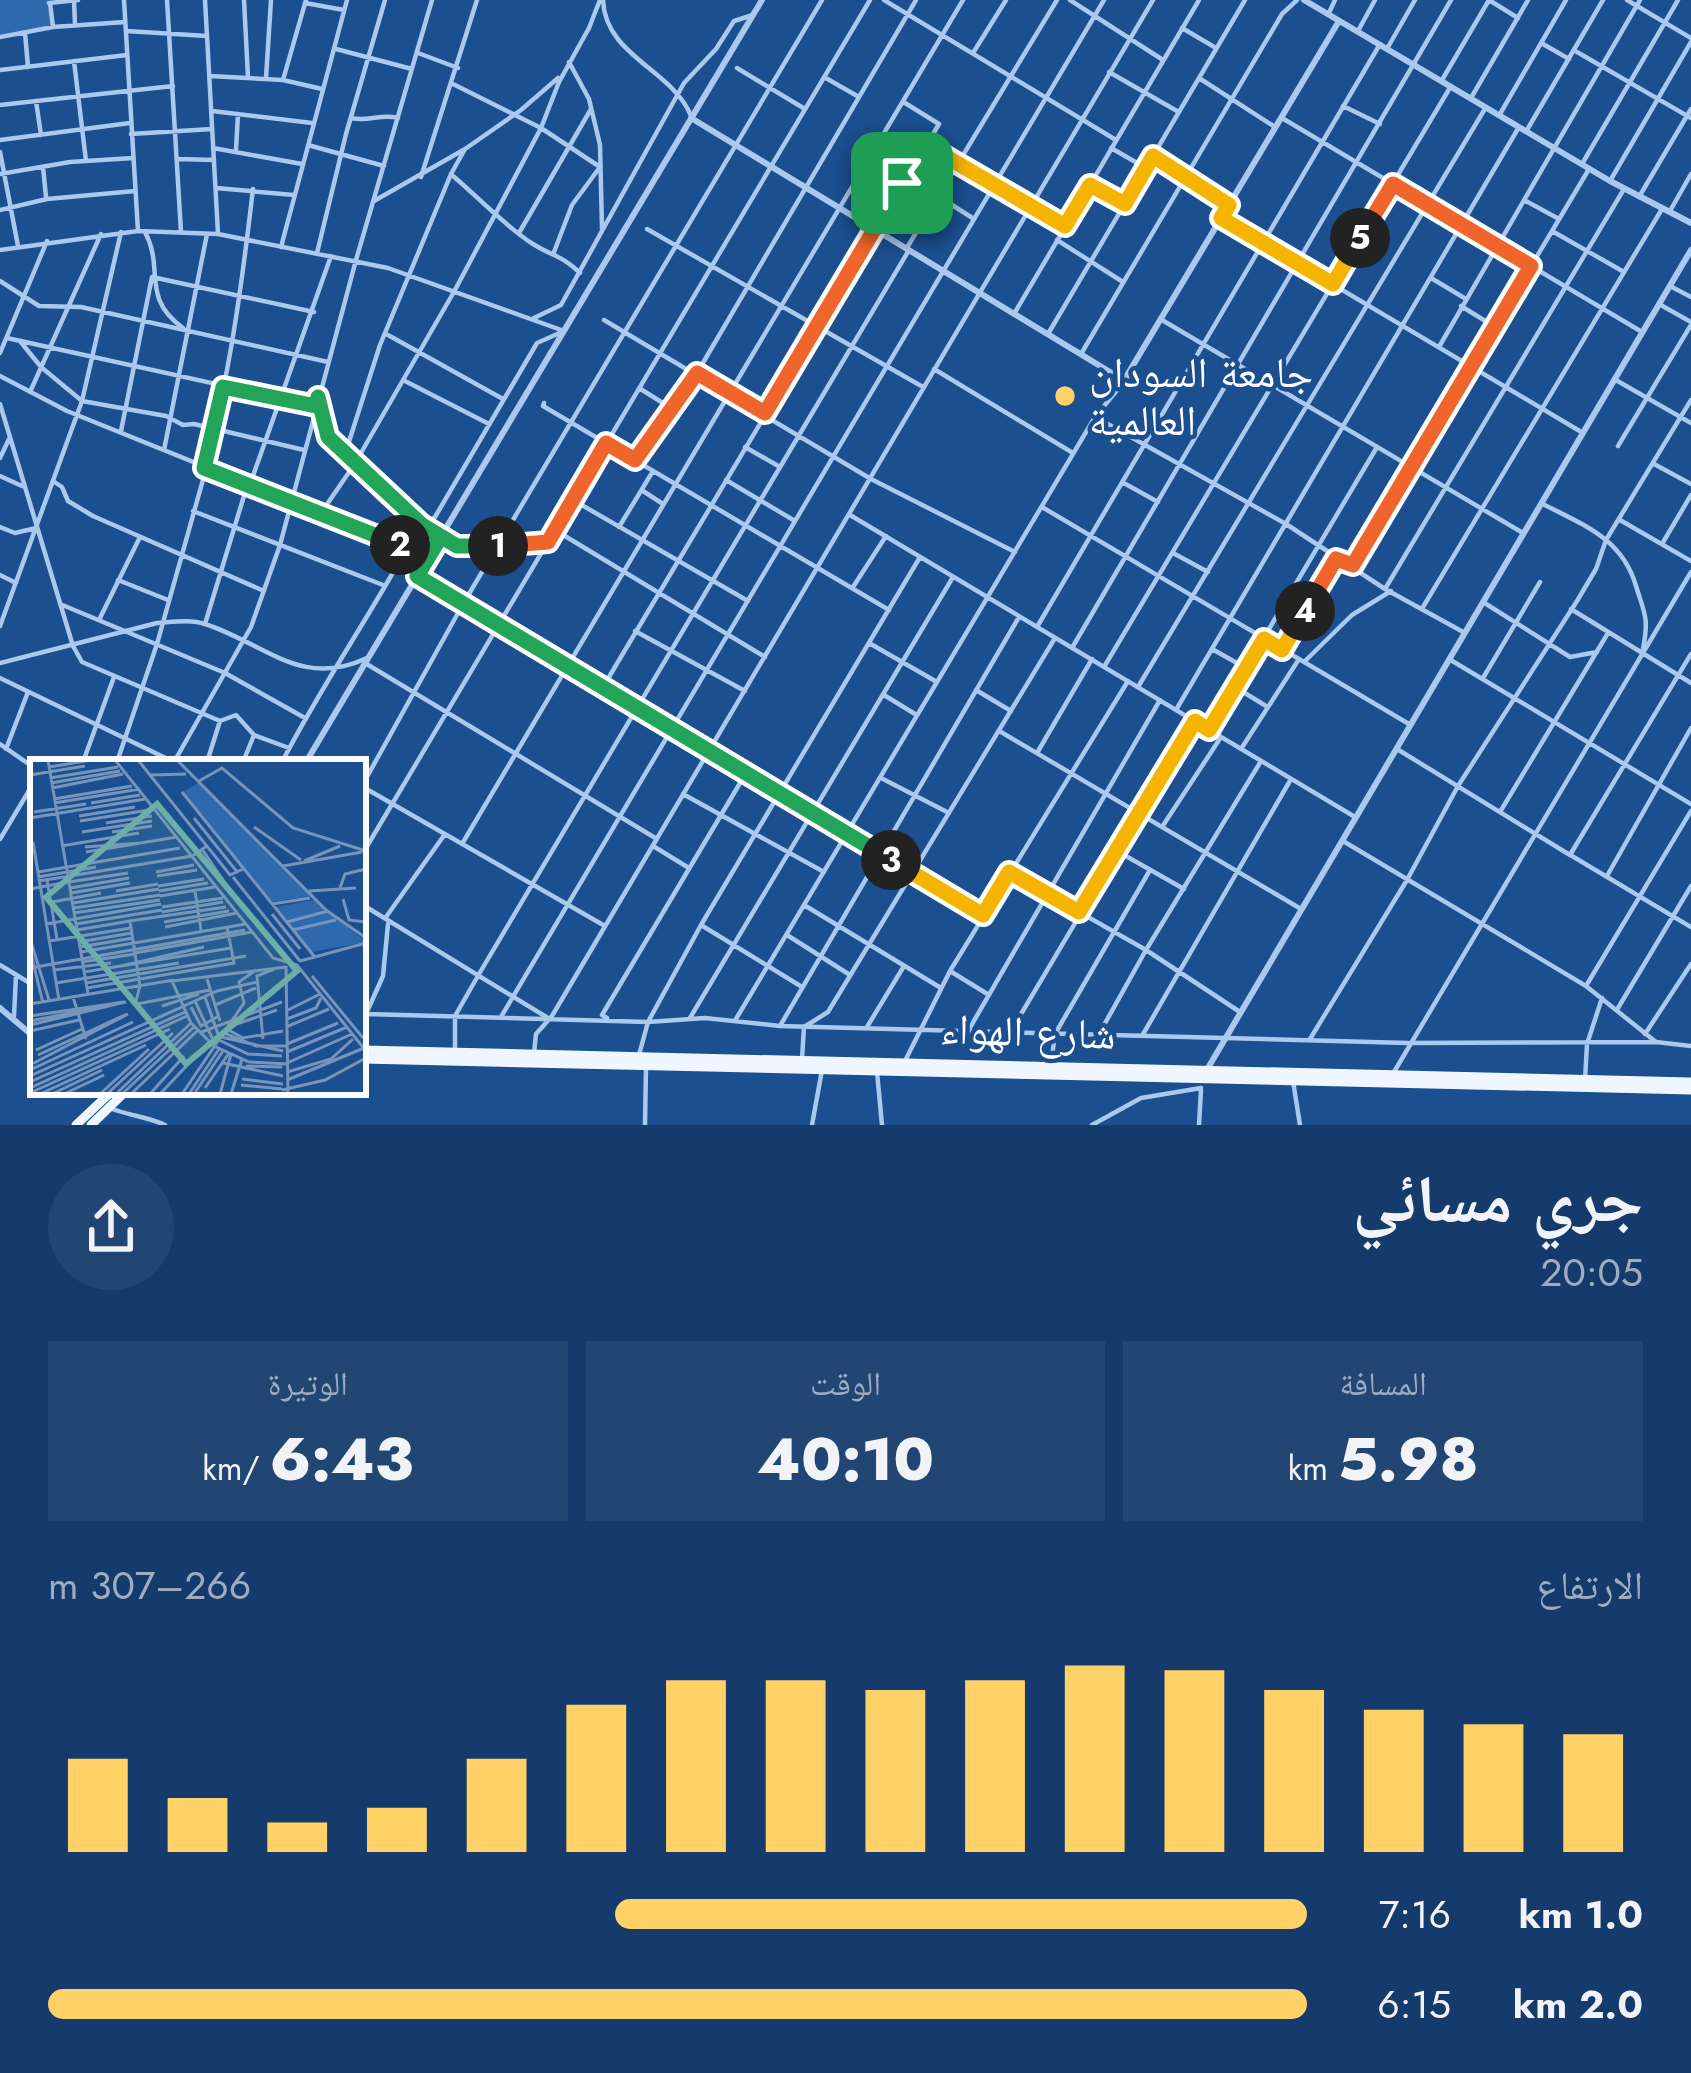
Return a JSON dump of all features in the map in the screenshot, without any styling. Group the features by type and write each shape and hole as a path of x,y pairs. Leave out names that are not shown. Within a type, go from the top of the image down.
{"main road":[{"name":"شارع الهواء","path":"366,1050 642,1060"},
{"name":"شارع الهواء","path":"366,1060 801,1065 905,1061 1051,1064 1204,1078 1394,1074 1691,1086"},
{"name":"شارع الهواء","path":"801,1065 877,1072 1691,1086"},
{"path":"76,1125 106,1099"},
{"path":"91,1125 106,1099"}],"street":[{"path":"52,28 49,1 76,0 75,26"},
{"path":"121,431 153,254 141,231 135,191 124,0"},
{"path":"167,0 181,232"},
{"path":"205,0 218,234"},
{"path":"244,0 248,77"},
{"path":"266,79 271,0"},
{"path":"281,248 347,0"},
{"path":"317,254 385,0"},
{"path":"176,759 243,641 280,545 432,0"},
{"path":"422,176 477,0"},
{"path":"322,513 455,290 542,128 602,0"},
{"path":"602,0 607,23 621,42 678,93 692,118 1120,377 1130,374"},
{"path":"308,759 760,3 750,0"},
{"path":"366,780 463,604 822,0"},
{"path":"366,848 870,0"},
{"path":"884,0 1116,140"},
{"path":"635,460 697,373 916,0"},
{"path":"462,844 962,0"},
{"path":"973,53 1006,0"},
{"path":"455,1052 455,1016 478,974 1057,0"},
{"path":"1070,0 1163,60"},
{"path":"500,1018 1104,0"},
{"path":"534,1053 536,1034 550,1019 1153,0"},
{"path":"1014,314 1199,0"},
{"path":"1048,334 1245,0"},
{"path":"1081,354 1282,14 1300,0 1624,189 1691,223"},
{"path":"1328,15 1336,0"},
{"path":"1358,31 1375,0"},
{"path":"1037,627 1343,106 1415,0"},
{"path":"1072,647 1451,0"},
{"path":"1442,80 1489,0 1517,18"},
{"path":"1471,98 1528,0"},
{"path":"1499,116 1566,0"},
{"path":"1176,710 1462,224 1603,0"},
{"path":"1610,181 1691,40 1628,0"},
{"path":"1353,565 1559,219 1678,0"},
{"path":"284,80 306,1 344,10"},
{"path":"1439,347 1638,3"},
{"path":"528,319 562,304 678,93 734,21 753,15"},
{"path":"735,1020 1095,417 1130,374 1339,21"},
{"path":"0,38 125,22"},
{"path":"1182,28 1216,49"},
{"path":"126,32 207,36"},
{"path":"25,33 28,67"},
{"path":"1541,43 1569,59"},
{"path":"334,48 412,69"},
{"path":"1574,50 1690,114 1639,197"},
{"path":"417,52 458,68"},
{"path":"0,70 127,55"},
{"path":"74,61 86,161"},
{"path":"569,62 591,109 600,146 603,233"},
{"path":"737,68 805,109"},
{"path":"1109,72 1179,112"},
{"path":"373,202 465,148 563,75"},
{"path":"210,76 284,80 322,89"},
{"path":"824,76 859,97"},
{"path":"1198,78 1276,128"},
{"path":"453,84 542,128 600,167"},
{"path":"0,105 172,86"},
{"path":"1104,667 1451,86"},
{"path":"36,101 41,135"},
{"path":"603,687 939,124 902,101"},
{"path":"1343,106 1380,124"},
{"path":"1138,687 1486,107"},
{"path":"519,233 591,109"},
{"path":"212,111 312,123"},
{"path":"236,152 238,114"},
{"path":"351,118 370,121 386,114 398,118"},
{"path":"1282,118 1642,332"},
{"path":"0,140 130,123"},
{"path":"131,134 212,129"},
{"path":"306,145 384,166"},
{"path":"926,145 1065,226"},
{"path":"213,148 302,164"},
{"path":"345,454 386,334 465,148"},
{"path":"1111,148 1146,168"},
{"path":"0,152 18,246"},
{"path":"1153,156 1229,205"},
{"path":"2,174 133,158"},
{"path":"176,159 214,160"},
{"path":"43,167 46,199"},
{"path":"554,252 572,205 600,167"},
{"path":"451,174 519,233 580,273"},
{"path":"1423,608 1624,272 1691,174"},
{"path":"1090,185 1125,204"},
{"path":"216,188 294,194"},
{"path":"118,759 157,644 214,430 233,341 253,189"},
{"path":"1241,749 1302,661 1352,615 1388,590 1624,189"},
{"path":"0,210 46,199 135,191"},
{"path":"896,193 929,212"},
{"path":"938,196 974,219"},
{"path":"1524,200 1559,219"},
{"path":"1221,218 1583,433"},
{"path":"647,229 923,387"},
{"path":"1552,231 1624,272"},
{"path":"1,251 121,232 218,234 356,260 564,331"},
{"path":"0,625 82,401 121,232"},
{"path":"164,450 207,234"},
{"path":"30,392 100,235"},
{"path":"1057,240 1124,282"},
{"path":"0,352 47,241"},
{"path":"1199,1125 1204,1078 1240,1012 1691,250"},
{"path":"205,624 231,528 267,442 331,256"},
{"path":"152,277 314,312"},
{"path":"152,277 161,307 188,332"},
{"path":"1430,278 1466,299"},
{"path":"0,281 39,306 104,312 328,362"},
{"path":"1670,286 1691,296"},
{"path":"1618,446 1691,323 1659,303"},
{"path":"1461,306 1495,327"},
{"path":"604,320 871,479 1016,552"},
{"path":"1162,320 1523,533"},
{"path":"284,759 404,547 435,517 537,344 564,331"},
{"path":"386,334 503,399"},
{"path":"7,338 316,406"},
{"path":"20,341 41,367 82,401 304,450"},
{"path":"934,369 1074,453"},
{"path":"0,376 76,414 248,487 404,547"},
{"path":"1614,379 1691,423"},
{"path":"403,380 489,424"},
{"path":"639,388 674,410"},
{"path":"318,397 328,437 440,538 460,547 548,542"},
{"path":"1309,1041 1458,786 1595,569 1606,540 1691,400"},
{"path":"544,403 889,610"},
{"path":"0,404 73,646 82,662 220,721 236,715 254,735 289,748"},
{"path":"1095,417 1286,524 1336,559 1465,633"},
{"path":"0,458 9,439"},
{"path":"745,447 780,467"},
{"path":"1209,730 1377,447"},
{"path":"1654,464 1691,484"},
{"path":"620,526 652,471"},
{"path":"0,476 23,487"},
{"path":"726,480 795,521"},
{"path":"52,481 62,487 68,501 264,591"},
{"path":"1122,482 1158,502"},
{"path":"641,490 663,504"},
{"path":"1662,544 1691,495"},
{"path":"573,500 748,601"},
{"path":"1541,503 1618,548 1632,568 1649,618 1642,654"},
{"path":"1042,507 1410,725"},
{"path":"193,511 384,586"},
{"path":"850,515 1355,817"},
{"path":"1620,520 1691,561"},
{"path":"0,527 15,533 36,528"},
{"path":"555,530 765,657"},
{"path":"852,588 886,536"},
{"path":"100,620 140,537"},
{"path":"1173,553 1208,572"},
{"path":"645,1125 642,1060 648,1022 920,557"},
{"path":"1282,650 1336,559"},
{"path":"1394,1074 1408,1043 1691,572"},
{"path":"0,575 16,583"},
{"path":"417,576 983,915"},
{"path":"690,1018 953,577"},
{"path":"118,580 169,601"},
{"path":"1483,678 1540,581"},
{"path":"1483,602 1570,657 1597,652"},
{"path":"60,604 225,673 305,718"},
{"path":"1570,609 1691,683"},
{"path":"780,1026 1020,616"},
{"path":"0,663 163,622 205,624 311,670 332,670 367,660"},
{"path":"635,631 745,692"},
{"path":"1500,812 1608,633"},
{"path":"804,1027 828,1012 1055,638"},
{"path":"869,643 938,682"},
{"path":"1212,649 1246,668"},
{"path":"1570,855 1691,654"},
{"path":"1037,753 1092,659"},
{"path":"1449,659 1625,763 1691,808 1586,986"},
{"path":"367,660 620,817 689,868"},
{"path":"84,759 114,677"},
{"path":"0,678 167,759"},
{"path":"905,1061 950,971 1128,681"},
{"path":"1235,686 1268,708"},
{"path":"976,690 1011,711"},
{"path":"28,692 3,747 30,764"},
{"path":"884,695 918,715"},
{"path":"968,1031 1160,700"},
{"path":"208,759 220,721"},
{"path":"1010,1033 1195,721"},
{"path":"1607,876 1691,728"},
{"path":"999,730 1301,909"},
{"path":"244,759 254,735"},
{"path":"1162,827 1221,736"},
{"path":"1396,749 1691,928"},
{"path":"1099,1035 1261,760"},
{"path":"611,1021 602,1015 746,773"},
{"path":"881,778 949,813"},
{"path":"1142,1036 1292,778"},
{"path":"366,787 605,926"},
{"path":"0,839 30,789"},
{"path":"683,794 824,872"},
{"path":"445,834 386,920 383,976 366,1014 648,1022 690,1018 804,1027 1226,1039 1691,1046"},
{"path":"1342,840 1586,986 1656,1042"},
{"path":"1117,851 1184,890"},
{"path":"1051,1064 1055,1034 1150,870"},
{"path":"1009,872 1181,971 1240,1012"},
{"path":"1618,1008 1691,886"},
{"path":"804,905 941,988"},
{"path":"366,907 550,1019"},
{"path":"701,925 802,987"},
{"path":"787,934 850,975"},
{"path":"1645,1034 1691,964"},
{"path":"0,965 30,983"},
{"path":"866,1028 904,966"},
{"path":"950,971 989,994"},
{"path":"13,1019 16,974"},
{"path":"1585,1080 1587,1044 1602,998"},
{"path":"0,1008 30,1033"},
{"path":"801,1065 804,1027"},
{"path":"812,1125 822,1070"},
{"path":"877,1072 882,1125"},
{"path":"1092,1125 1141,1098 1204,1078"},
{"path":"1293,1081 1300,1125"},
{"path":"106,1099 129,1115 147,1115 165,1125"}],"shaded area":[{"path":"0,0 49,0 52,25 0,35"}],"place":[{"name":"جامعة السودان العالمية","path":"1065,396"}],"route":[{"path":"902,183 765,413 697,373 635,460 606,443 548,542 466,548 440,538 362,473 328,437 318,397 316,406 223,387 204,468 404,547 422,525 440,538 417,576 983,915 1009,872 1079,912 1195,721 1209,730 1264,639 1282,650 1336,559 1353,565 1531,266 1393,184 1333,284 1221,218 1229,205 1153,156 1125,204 1090,185 1065,226 926,145 902,183"}]}
